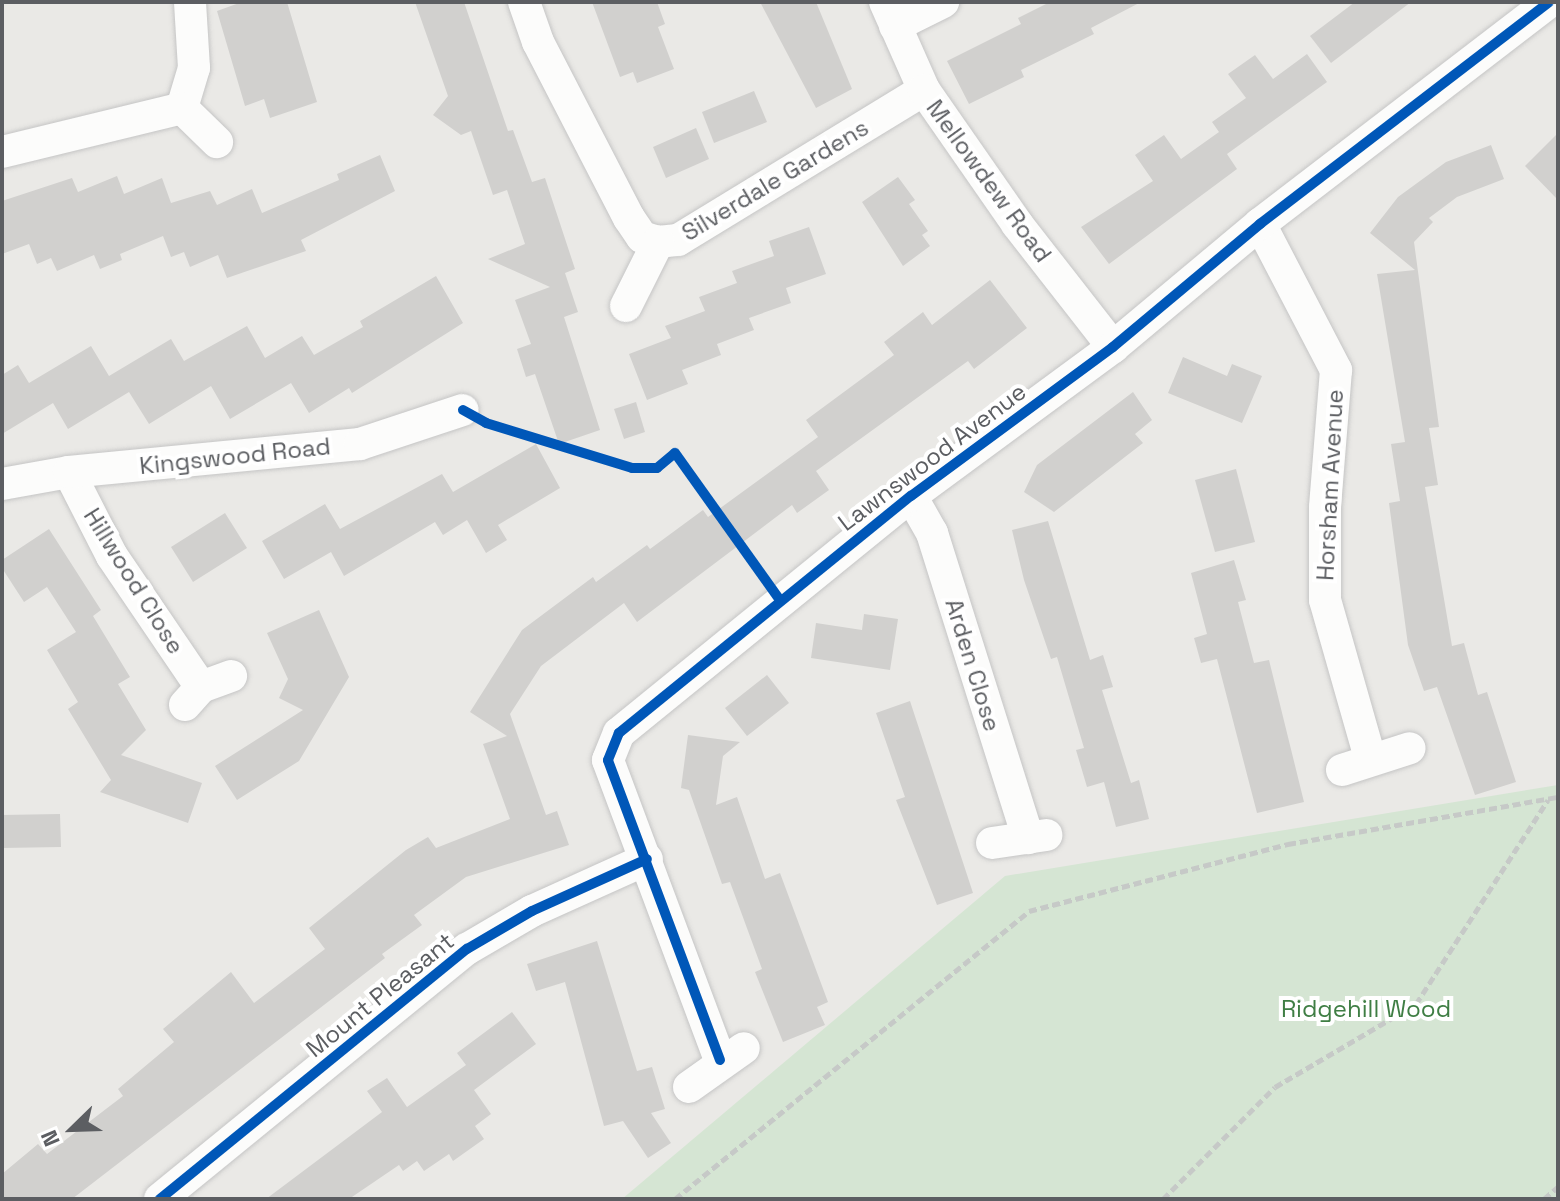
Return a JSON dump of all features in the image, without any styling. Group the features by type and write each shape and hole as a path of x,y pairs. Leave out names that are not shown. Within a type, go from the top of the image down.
{"street":[{"path":"182,108 194,68 190,2"},
{"name":"Silverdale Gardens","path":"524,2 538,42 629,218 642,237 658,242 678,240 924,90"},
{"path":"890,14 943,2"},
{"name":"Lawnswood Avenue","path":"689,1087 732,1054 647,859 608,760 619,733 911,496 1113,347 1260,224 1549,2"},
{"name":"Mellowdew Road","path":"890,14 924,90 1017,224 1113,347"},
{"path":"182,108 217,142"},
{"path":"2,152 182,108"},
{"name":"Horsham Avenue","path":"1260,224 1336,370 1325,508 1325,600 1356,764 1410,748"},
{"path":"626,306 658,242"},
{"name":"Kingswood Road","path":"2,484 69,472 360,444 463,410"},
{"name":"Hillwood Close","path":"69,472 112,556 193,696 231,676"},
{"name":"Arden Close","path":"911,496 932,533 1038,836 992,843"},
{"name":"Mount Pleasant","path":"160,1199 467,949 532,911 647,859"}],"path":[{"path":"675,1199 1029,911 1288,844 1558,797"},
{"path":"1163,1199 1275,1087 1416,1004 1548,799"},
{"path":"1544,1199 1558,1187"}],"green space":[{"name":"Ridgehill Wood","path":"1558,785 1558,1199 622,1199 1005,876"}],"building":[{"path":"242,2 287,2 317,102 270,118 264,99 245,106 217,11"},
{"path":"415,2 464,2 508,131 513,130 532,182 545,178 575,269 565,273 578,312 564,317 600,430 559,444 535,374 526,377 517,349 531,344 515,300 550,287 488,259 525,244 507,190 493,195 471,131 461,135 433,115 448,96"},
{"path":"592,2 657,2 665,24 658,27 674,69 637,83 633,72 620,77"},
{"path":"760,2 816,2 852,89 816,108"},
{"path":"1050,2 1141,2 1091,28 1094,34 1021,70 1024,77 969,104 947,61 1021,24 1018,18"},
{"path":"1355,2 1411,2 1331,63 1310,36"},
{"path":"1307,54 1327,82 1227,154 1237,169 1109,264 1081,227 1153,181 1135,155 1164,135 1181,159 1219,132 1212,122 1246,98 1228,74 1255,55 1273,79"},
{"path":"754,91 767,122 714,143 702,112"},
{"path":"696,128 709,159 666,178 653,147"},
{"path":"1558,133 1558,200 1525,166"},
{"path":"1491,145 1504,179 1457,197 1429,218 1433,222 1414,242 1439,427 1429,428 1438,485 1425,487 1452,646 1464,643 1478,695 1487,692 1516,782 1475,795 1437,687 1424,691 1408,645 1389,503 1400,501 1391,444 1405,442 1377,274 1415,270 1370,233 1398,197 1446,162"},
{"path":"380,155 395,191 301,240 306,251 227,278 218,255 190,267 184,252 171,257 163,236 120,254 122,260 100,269 94,255 57,271 51,258 37,264 29,244 2,254 2,201 72,178 78,192 117,176 124,194 162,178 171,203 210,191 217,205 252,189 262,213 339,180 337,174"},
{"path":"898,177 915,200 909,204 928,231 922,235 930,246 903,266 862,202"},
{"path":"809,227 826,274 786,288 791,303 749,318 754,330 717,344 721,355 682,370 688,384 647,400 629,354 671,338 665,326 705,311 699,297 737,283 732,271 774,256 769,241"},
{"path":"436,276 463,323 352,393 349,388 309,413 291,383 230,419 211,386 149,424 129,392 68,429 53,403 2,434 2,375 18,365 29,383 91,346 109,376 171,339 184,361 247,326 265,358 302,336 314,355 363,327 360,321"},
{"path":"990,280 1027,328 974,369 968,361 816,471 829,490 797,513 792,505 637,622 624,603 541,666 510,714 546,815 557,811 569,845 466,877 414,915 422,925 382,954 385,958 72,1199 2,1199 2,1174 38,1144 47,1154 123,1096 118,1089 174,1042 163,1029 231,972 254,1003 325,949 309,928 406,850 428,837 436,848 510,819 483,744 507,736 470,712 522,630 593,577 596,582 647,545 650,549 703,510 708,517 818,437 806,420 894,355 884,342 923,312 932,325"},
{"path":"1183,357 1227,376 1232,364 1262,376 1242,423 1168,393"},
{"path":"1133,392 1152,420 1135,434 1143,443 1054,512 1024,492 1037,465"},
{"path":"636,402 645,432 624,439 614,409"},
{"path":"536,444 560,488 498,525 507,540 486,553 467,520 443,535 435,522 344,576 331,552 284,579 262,541 325,504 340,529 442,474 453,492"},
{"path":"1236,469 1255,542 1215,552 1195,480"},
{"path":"225,513 247,548 193,582 171,547"},
{"path":"1048,521 1090,660 1103,655 1113,687 1102,690 1131,783 1139,780 1149,819 1116,827 1104,782 1087,787 1076,750 1084,748 1057,657 1051,659 1024,580 1012,530"},
{"path":"49,529 101,610 93,616 130,677 118,684 146,730 121,755 202,783 188,823 100,792 111,780 68,709 78,702 47,650 76,632 47,587 24,602 2,568 2,560"},
{"path":"1234,560 1246,600 1238,602 1254,663 1269,660 1304,802 1257,813 1217,659 1201,663 1194,638 1207,634 1191,573"},
{"path":"319,610 349,677 299,761 237,800 215,766 303,710 279,698 288,679 267,633"},
{"path":"864,614 898,619 890,670 811,658 816,623 862,630"},
{"path":"767,675 789,703 747,736 725,708"},
{"path":"910,701 973,893 937,905 896,800 905,797 876,713"},
{"path":"688,735 740,742 723,756 716,805 737,797 765,879 780,873 828,1002 817,1007 825,1025 783,1042 755,972 762,969 730,882 722,884 689,790 681,788"},
{"path":"60,814 61,847 2,848 2,815"},
{"path":"597,941 637,1071 652,1067 665,1109 651,1113 671,1143 648,1158 623,1121 604,1126 565,982 536,991 527,964"},
{"path":"512,1012 536,1044 474,1090 491,1114 475,1126 484,1139 453,1161 449,1154 424,1171 417,1161 403,1171 399,1165 349,1199 266,1199 382,1112 367,1091 387,1078 407,1107 466,1065 457,1053"}],"cycle path":[{"path":"720,1060 608,760 619,733 911,496 1113,347 1260,224 1549,2"},
{"path":"463,410 486,423 632,468 657,468 675,453 780,600"},
{"path":"160,1199 467,949 532,911 647,859"}]}
